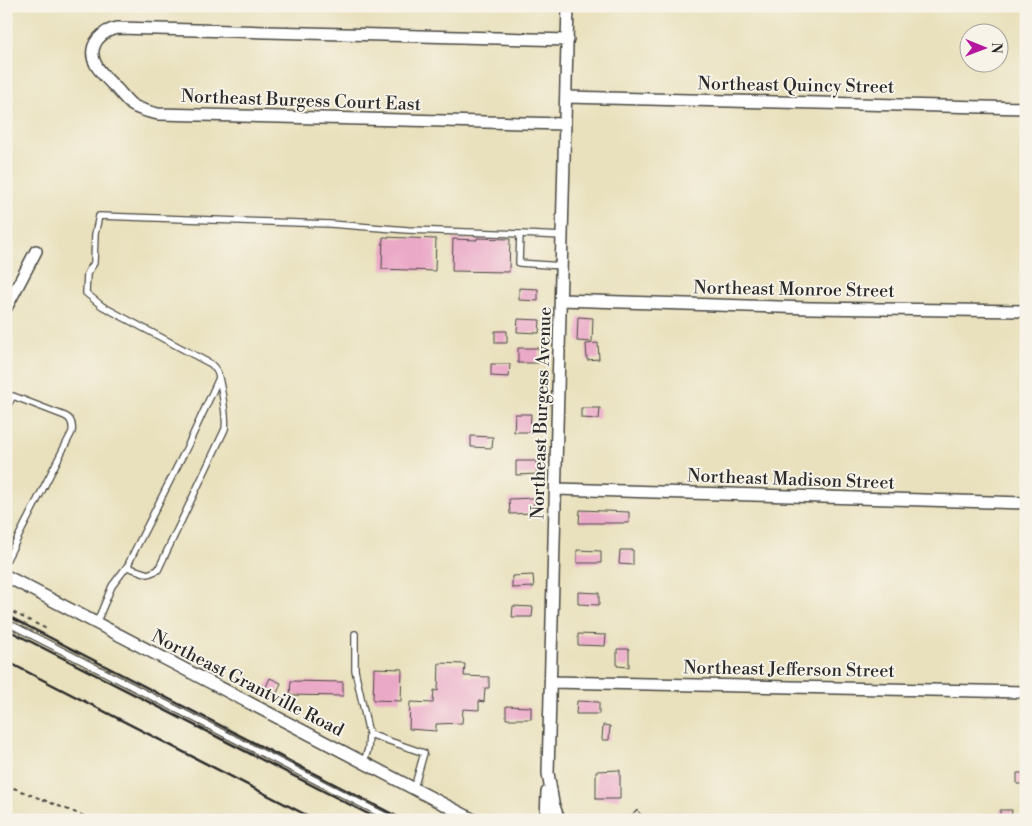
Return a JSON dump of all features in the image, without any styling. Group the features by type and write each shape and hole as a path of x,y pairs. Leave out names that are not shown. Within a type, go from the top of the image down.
{"street":[{"name":"Northeast Burgess Avenue","path":"559,820 553,803 548,773 568,6"},
{"name":"Northeast Burgess Court East","path":"565,124 158,114 147,112 131,104 95,65 93,48 96,41 106,31 118,28 568,40"},
{"name":"Northeast Quincy Street","path":"566,97 1026,108"},
{"path":"6,308 36,251"},
{"name":"Northeast Monroe Street","path":"561,300 810,308 1026,311"},
{"name":"Northeast Madison Street","path":"556,489 1026,503"},
{"name":"Northeast Grantville Road","path":"6,576 474,820"},
{"name":"Northeast Jefferson Street","path":"551,682 1026,692"},
{"path":"546,820 548,773"}],"lane":[{"path":"128,565 130,568 148,574 158,570 225,429 226,422 219,378 211,364 102,306 86,293 87,274 94,263 96,228 99,216 330,224 408,230 563,236"},
{"path":"520,234 519,263 562,266"},
{"path":"96,624 112,586 128,565 219,378"},
{"path":"6,408 12,396 65,416 71,421 73,427 6,561"},
{"path":"6,622 393,820"},
{"path":"355,634 355,670 369,734 368,749 364,762"},
{"path":"369,734 424,753 414,788"}],"path":[{"path":"6,609 47,629"},
{"path":"6,785 94,820"}],"building":[{"path":"383,237 436,239 435,271 382,269"},
{"path":"477,238 510,239 509,272 452,271 453,239 477,240"},
{"path":"519,288 538,289 538,301 519,300"},
{"path":"578,317 593,318 592,342 577,341"},
{"path":"518,319 540,320 539,333 517,332"},
{"path":"495,331 507,331 507,343 495,343"},
{"path":"598,343 599,359 587,360 586,344"},
{"path":"518,348 539,348 539,363 518,363"},
{"path":"491,364 510,364 509,377 491,376"},
{"path":"581,408 600,408 599,419 581,418"},
{"path":"515,414 531,414 530,432 514,432"},
{"path":"471,436 493,437 492,448 471,447"},
{"path":"516,461 536,461 537,474 516,475"},
{"path":"534,498 534,513 510,514 509,499"},
{"path":"580,510 629,512 629,523 579,523"},
{"path":"577,550 601,551 601,563 577,563"},
{"path":"620,550 633,550 633,565 619,564"},
{"path":"533,575 534,587 512,588 512,576"},
{"path":"578,592 599,593 599,605 578,604"},
{"path":"513,606 533,607 532,617 512,617"},
{"path":"578,634 606,635 605,646 578,645"},
{"path":"617,649 629,649 629,667 617,666"},
{"path":"439,663 465,664 464,676 489,677 489,688 485,688 484,702 479,701 479,710 463,709 462,723 436,724 436,731 409,729 410,702 433,703 434,690 438,691"},
{"path":"374,668 402,669 401,701 373,700"},
{"path":"270,678 281,683 276,696 264,691"},
{"path":"291,681 343,682 343,696 290,695"},
{"path":"577,701 599,702 599,714 576,714"},
{"path":"506,706 531,707 531,719 506,719"},
{"path":"603,725 610,726 609,740 602,740"},
{"path":"620,770 620,799 596,799 596,771"},
{"path":"1017,773 1026,773 1026,784 1017,784"},
{"path":"637,810 646,820 626,820"},
{"path":"1000,810 1012,810 1011,820 1000,820"}],"railway":[{"path":"6,615 404,820"},
{"path":"6,629 380,820"},
{"path":"6,661 316,820"}]}
